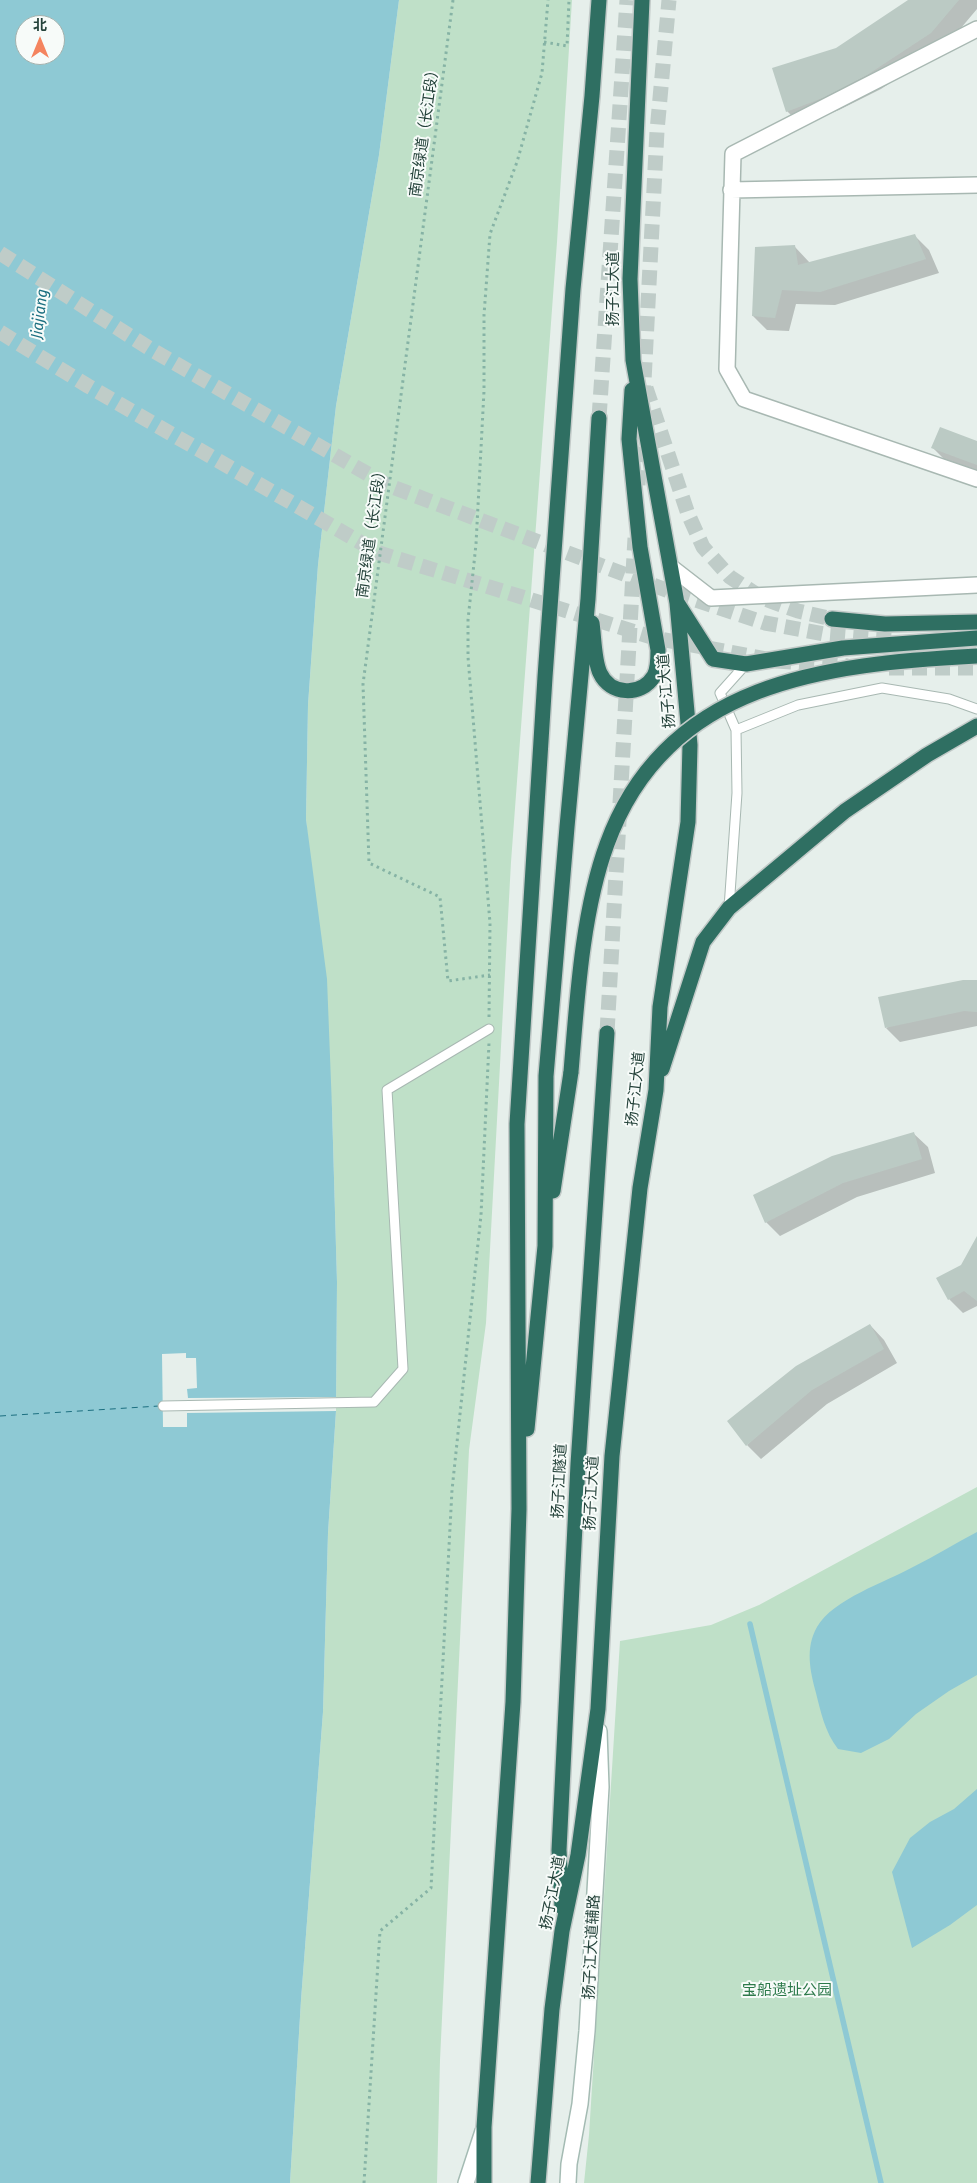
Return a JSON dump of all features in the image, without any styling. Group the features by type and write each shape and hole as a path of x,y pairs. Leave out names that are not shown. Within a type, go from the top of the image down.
{"highway":[{"path":"484,2183 484,2127 513,1702 518,1509 516,1124 544,677 570,318 599,0"},
{"name":"扬子江大道","path":"538,2183 552,2009 562,1931 578,1855 598,1709 612,1456 640,1188 656,1090 660,1007 688,822 690,745 677,603 633,360 630,279 642,0"},
{"path":"588,599 599,672 607,683 618,690 630,692 644,687 654,676 658,663 658,650 640,547 629,439 633,360"},
{"path":"545,1246 546,1076 566,827 588,599 599,418"},
{"path":"677,603 713,659 746,664 843,648 977,638"},
{"path":"832,619 885,624 977,622"},
{"path":"518,1509 545,1246 571,1072 578,989 592,900 606,845 627,798 652,763 682,734 713,711 755,692 802,676 863,666 977,656"},
{"path":"656,1090 703,942 729,908 845,811 927,755 977,726"},
{"name":"扬子江隧道","path":"562,1931 560,1850 577,1484 607,1033"}],"street":[{"path":"977,29 733,154 727,369 744,399 977,479"},
{"path":"731,190 977,185"},
{"path":"670,567 711,598 977,585"},
{"name":"扬子江大道辅路","path":"568,2183 569,2164 580,2104 587,2031 601,1788 598,1709"},
{"path":"466,2183 484,2127"}],"lane":[{"path":"729,908 737,793 736,730 720,693 746,664"},
{"path":"736,730 798,705 882,688 949,699 977,709"},
{"path":"163,1406 374,1402 403,1370 387,1090 489,1029"}],"path":[{"name":"南京绿道（长江段）","path":"453,0 363,684 369,863 440,898 448,981 490,975"},
{"path":"364,2183 380,1931 431,1888 452,1490 482,1215 489,1029 490,923 468,657 468,620 476,544 484,390 484,315 490,234 517,162 542,73 548,0"},
{"path":"544,42 567,46 569,0"}],"green space":[{"path":"399,0 572,0 557,242 511,862 486,1323 469,1450 440,2060 437,2183 290,2183 301,2000 323,1712 328,1533 336,1411 337,1282 332,1108 306,819 308,705 318,565 336,406 379,155"},
{"name":"宝船遗址公园","path":"977,1487 977,2183 584,2183 589,2135 620,1641 711,1625 759,1605"}],"water":[{"name":"Jiajiang","path":"0,0 399,0 379,155 336,406 318,565 308,705 306,819 327,979 337,1282 336,1411 328,1533 323,1712 301,2000 290,2183 0,2183"},
{"path":"977,1532 977,1675 949,1691 916,1714 889,1739 861,1753 838,1749 824,1722 812,1676 810,1651 813,1635 817,1627 835,1608 847,1600 902,1573"},
{"path":"977,1789 977,1905 950,1925 912,1948 892,1872 910,1838 930,1822 954,1809"}],"pier":[{"path":"186,1353 186,1358 196,1358 197,1388 187,1389 188,1398 336,1397 336,1411 187,1413 187,1427 163,1427 162,1354"}],"building":[{"path":"908,0 959,0 931,33 867,75 825,97 786,112 772,68 836,48"},
{"path":"915,234 926,259 820,292 782,290 775,318 752,316 755,247 795,245 798,265"},
{"path":"940,427 977,441 977,465 931,448"},
{"path":"963,980 977,980 977,1012 964,1011 885,1028 878,997"},
{"path":"914,1132 922,1159 843,1183 765,1223 753,1195 832,1156"},
{"path":"977,1236 977,1301 964,1291 948,1300 936,1278 961,1265"},
{"path":"870,1324 884,1349 812,1390 746,1446 727,1421 796,1366"}],"waterway":[{"path":"750,1624 881,2183"}],"ferry route":[{"path":"0,1416 159,1406"}],"tunnel":[{"path":"599,418 627,0"},
{"path":"643,400 657,131 669,0"},
{"path":"0,253 152,350 387,485 669,591 765,623 830,635 891,640"},
{"path":"0,332 88,386 379,553 655,638 777,661 848,666"},
{"path":"646,388 688,514 703,547 730,577 762,598 798,611 832,619"},
{"path":"638,485 642,423"},
{"path":"607,1033 635,538"},
{"path":"889,668 977,668"}]}
